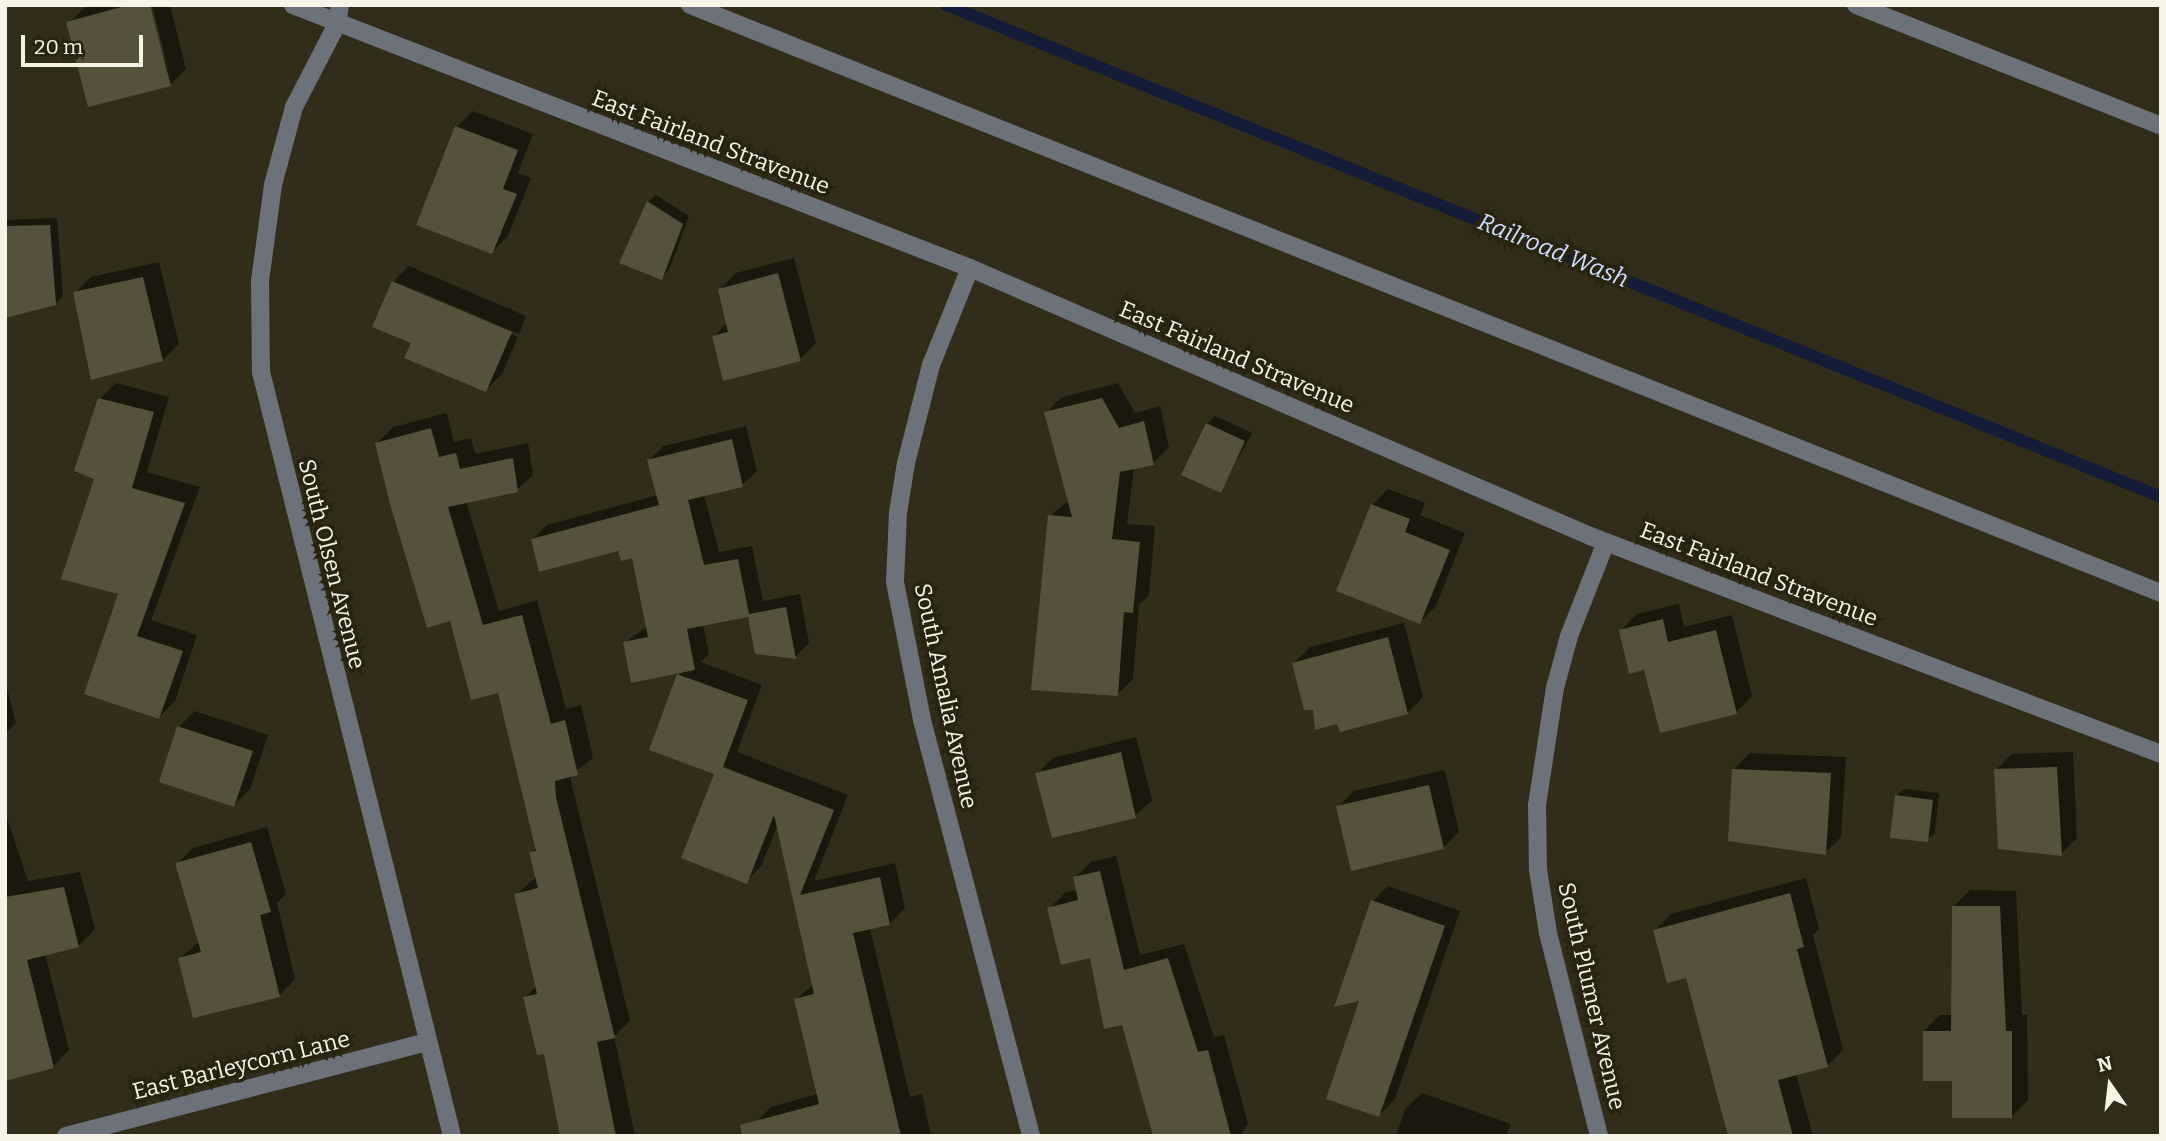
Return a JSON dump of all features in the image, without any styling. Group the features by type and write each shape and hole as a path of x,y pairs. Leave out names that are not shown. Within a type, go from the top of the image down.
{"street":[{"name":"East Fairland Stravenue","path":"293,5 970,268 1606,542 2161,754"},
{"name":"South Olsen Avenue","path":"340,5 337,24 295,107 273,185 260,281 261,372 452,1136"},
{"path":"690,5 2161,593"},
{"path":"1856,5 2161,126"},
{"name":"South Amalia Avenue","path":"970,268 931,365 906,463 895,582 922,720 1031,1136"},
{"name":"South Plumer Avenue","path":"1599,1136 1548,933 1538,869 1537,805 1555,688 1569,636 1606,542"},
{"name":"East Barleycorn Lane","path":"66,1136 428,1042"}],"building":[{"path":"129,5 150,5 171,86 88,107 66,22"},
{"path":"455,126 518,150 503,189 517,194 492,254 416,225"},
{"path":"647,201 683,224 662,280 619,263"},
{"path":"50,225 56,305 5,318 5,226"},
{"path":"778,273 801,361 723,381 712,336 728,332 718,289"},
{"path":"143,277 163,361 91,380 73,292"},
{"path":"392,281 512,332 486,392 404,358 411,343 372,327"},
{"path":"98,398 154,412 132,488 185,503 137,636 183,651 159,719 84,694 118,594 61,579 94,479 74,471"},
{"path":"1102,398 1119,428 1144,421 1154,465 1120,472 1112,539 1140,542 1133,613 1124,612 1118,696 1031,690 1048,515 1072,517 1044,412"},
{"path":"1206,423 1245,441 1221,493 1181,475"},
{"path":"431,428 439,457 456,453 460,469 513,458 518,492 448,507 483,625 522,615 551,724 565,720 578,775 555,781 556,797 615,1038 597,1042 616,1136 560,1136 544,1054 537,1055 523,997 537,994 514,894 538,888 529,852 536,851 498,693 471,700 450,621 427,628 390,504 375,443"},
{"path":"732,439 743,487 688,500 704,565 738,559 749,614 786,607 796,659 755,654 748,617 687,629 695,670 631,683 623,642 648,637 632,558 621,561 618,551 539,572 531,539 659,505 647,460"},
{"path":"1371,504 1410,519 1405,532 1450,550 1420,624 1336,591"},
{"path":"1663,619 1668,642 1716,630 1737,714 1660,733 1644,670 1629,674 1619,630"},
{"path":"1388,637 1408,714 1340,732 1337,724 1315,730 1313,710 1304,710 1292,663"},
{"path":"677,674 748,700 723,767 834,810 800,895 880,877 890,925 853,933 901,1136 742,1136 740,1125 819,1104 794,999 814,994 774,815 747,884 681,858 714,774 649,750"},
{"path":"177,726 253,751 234,807 159,782"},
{"path":"1121,752 1136,818 1052,838 1035,773"},
{"path":"2057,767 2062,856 1998,849 1994,769"},
{"path":"1732,769 1831,773 1826,855 1728,841"},
{"path":"1429,785 1444,849 1351,871 1336,806"},
{"path":"1895,795 1933,800 1928,842 1890,838"},
{"path":"251,842 271,912 260,915 280,997 193,1018 178,958 201,952 175,863"},
{"path":"1100,871 1124,970 1168,958 1198,1052 1208,1050 1231,1136 1153,1136 1122,1025 1104,1029 1090,958 1061,965 1047,908 1078,900 1073,877"},
{"path":"64,887 79,947 27,960 54,1068 5,1081 5,897"},
{"path":"1790,893 1804,947 1797,949 1828,1067 1778,1080 1793,1136 1728,1136 1686,978 1667,983 1653,930"},
{"path":"1371,900 1445,926 1379,1117 1326,1099 1359,1001 1334,1007"},
{"path":"1952,906 2000,906 2006,1031 2012,1031 2012,1118 1952,1118 1952,1081 1923,1081 1923,1031 1951,1031"}],"waterway":[{"name":"Railroad Wash","path":"946,5 2161,497"}]}
